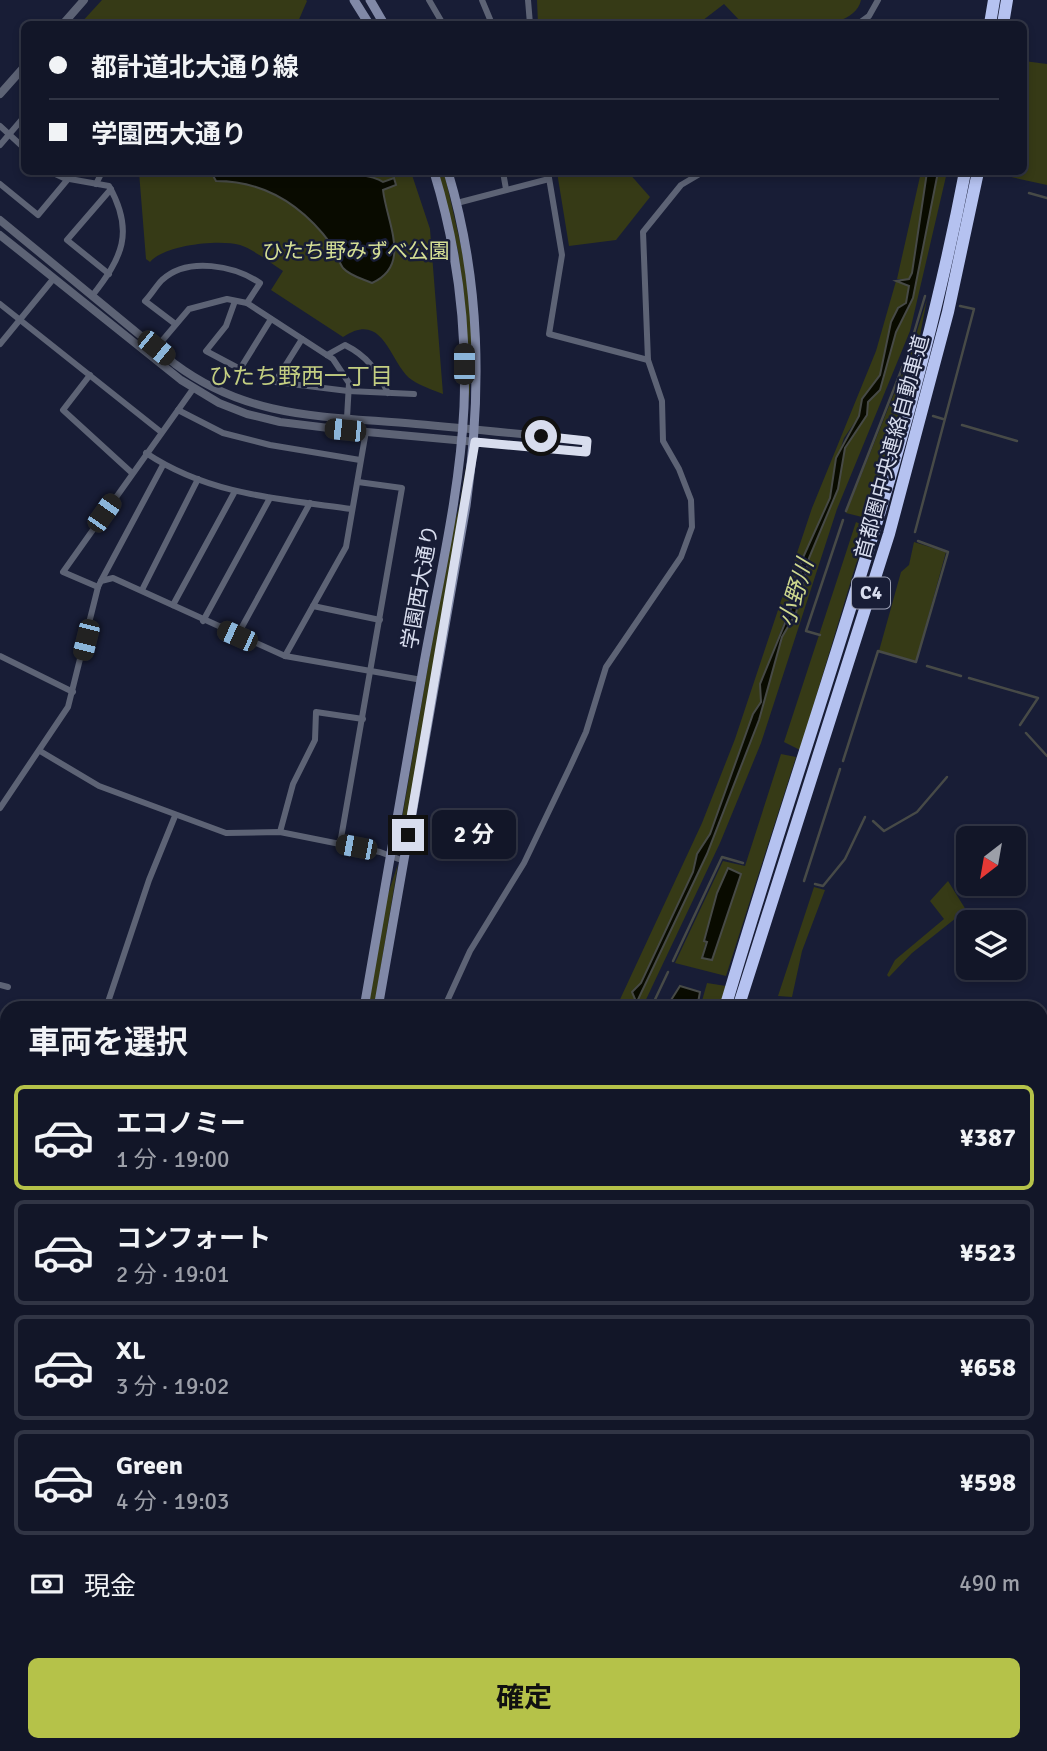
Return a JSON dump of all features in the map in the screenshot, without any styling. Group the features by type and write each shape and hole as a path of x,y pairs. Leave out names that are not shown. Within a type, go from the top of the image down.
{"highway":[{"path":"990,21 993,0"},
{"path":"1004,21 1007,0"},
{"name":"首都圏中央連絡自動車道","path":"727,1001 875,537 926,351 964,175"},
{"name":"首都圏中央連絡自動車道","path":"740,1001 865,614 899,499 948,312 977,175"}],"main road":[{"path":"354,0 367,21"},
{"path":"370,0 382,21"},
{"name":"学園西大通り","path":"365,1001 461,440 464,343 447,219 435,175"},
{"name":"学園西大通り","path":"379,1001 475,442 477,342 473,292 457,203 449,175"}],"street":[{"path":"68,0 78,8"},
{"path":"66,21 85,0"},
{"path":"429,0 441,21"},
{"path":"482,0 491,21"},
{"path":"528,0 530,21"},
{"path":"862,21 869,16 878,0"},
{"path":"0,94 21,70"},
{"path":"0,145 21,120"},
{"path":"0,126 21,145"},
{"path":"58,175 111,189 120,204 123,239 119,259 92,296"},
{"path":"96,184 100,175"},
{"path":"504,175 506,189"},
{"path":"457,203 549,175 562,255 549,334 648,360"},
{"path":"447,1001 470,951 524,863 586,732 606,667 681,557 692,527 691,499 679,469 663,441 663,401 648,360 643,232 681,185 698,175"},
{"path":"0,184 37,215 68,179"},
{"path":"109,274 67,240 111,189"},
{"path":"0,220 199,381 234,399 283,413 587,441 586,452 262,419 219,403 193,389 0,235"},
{"path":"174,323 145,302 164,278 188,268 218,266 246,273 260,283 247,303"},
{"path":"0,344 54,278"},
{"path":"156,348 174,323 189,309 210,301 247,303 333,359 349,383 346,418"},
{"path":"235,301 226,326 206,351 240,369 271,319"},
{"path":"0,304 161,432"},
{"path":"302,339 275,382 348,391 414,394"},
{"path":"327,355 345,345 362,354 377,371 388,393"},
{"path":"90,375 62,410 132,474"},
{"path":"193,389 63,572 100,584 113,578 285,656 422,680"},
{"path":"178,410 223,433 270,445 360,460"},
{"path":"285,656 346,547 366,431"},
{"path":"146,453 163,465 234,493 352,509"},
{"path":"0,808 68,707 100,584 163,465"},
{"path":"142,590 198,479"},
{"path":"340,844 402,488 358,482"},
{"path":"173,605 234,493"},
{"path":"203,621 270,498"},
{"path":"237,636 310,503"},
{"path":"313,606 380,620"},
{"path":"0,656 73,692"},
{"path":"280,832 293,784 315,740 317,712 363,719"},
{"path":"40,751 99,786 174,816 226,833 280,832 404,861"},
{"path":"108,1001 149,880 174,816"}],"green space":[{"path":"102,0 307,1 298,21 83,21"},
{"path":"537,0 861,0 855,11 837,21 740,21 724,4 702,21 538,21"},
{"path":"1027,61 1047,64 1047,185 1002,175 1027,175"},
{"name":"ひたち野みずべ公園","path":"139,175 412,175 430,229 443,394 412,380 377,334 368,330 357,330 343,337 271,290 283,271 246,247 231,243 192,245 167,251 150,262 146,259"},
{"path":"439,175 445,175 464,259 473,335 469,403 464,298 458,251"},
{"path":"557,175 631,175 650,197 616,240 569,246"},
{"path":"920,175 927,175 912,273 909,279 897,279"},
{"path":"937,175 946,175 910,331 837,509 761,743 720,843 645,1001 637,1001 707,854 759,720 782,637 796,613 809,558 838,489 845,448 867,415 868,402 880,390 896,332 913,298"},
{"path":"896,281 909,286 906,303 880,375 863,398 859,416 844,438 834,469 830,498 801,562 801,579 760,684 761,702 753,714 710,834 697,854 693,872 641,983 632,992 634,1001 619,1001 702,823 735,739 812,508 876,351"},
{"path":"927,299 913,372 870,519 846,513 910,354"},
{"path":"466,467 467,476 406,825 396,854 450,536 459,508"},
{"path":"856,522 869,528 800,750 784,742"},
{"path":"914,542 946,552 916,661 879,651 901,572 909,565"},
{"path":"781,754 796,757 726,976 675,963 723,861 745,866","holes":["728,869 741,874 702,958 717,893"]},
{"path":"398,864 375,1001 369,1001 387,897"},
{"path":"948,881 966,910 956,910 956,918 912,953 889,977 887,975 895,960 944,919 930,901"},
{"path":"814,887 825,890 802,951 792,997 778,996"},
{"path":"707,983 726,986 721,1001 702,1001"}],"shaded area":[{"path":"213,175 358,175 383,182 394,178 396,185 383,190 394,242 391,266 372,283 353,275 343,268 333,247 320,230 295,207 251,185 216,181"},
{"path":"927,175 937,175 913,298 896,332 880,390 868,402 867,415 845,448 838,489 809,558 796,613 782,637 759,720 707,854 637,1001 634,1001 632,992 641,983 693,872 697,854 710,834 753,714 761,702 760,684 795,599 801,579 801,562 830,498 836,458 859,416 862,399 880,375 891,322 898,308 906,303 909,286 896,281 909,279"},
{"path":"728,868 741,874 712,960 702,958 717,893"},
{"path":"680,986 700,992 698,1001 670,1001"}],"waterway":[{"path":"1029,193 1047,198"},
{"path":"846,511 908,353 925,296"},
{"path":"915,532 974,309 960,306"},
{"path":"933,416 943,419"},
{"path":"962,425 1017,441"},
{"name":"小野川","path":"820,635 806,631 843,520"},
{"path":"843,761 878,651 916,662 948,552 918,541"},
{"path":"927,666 961,676"},
{"path":"969,678 1038,698 1020,725"},
{"path":"1026,733 1047,756"},
{"path":"804,881 840,769"},
{"path":"873,821 884,831 917,812 947,777"},
{"path":"815,884 823,886 845,859 865,817"},
{"path":"673,961 722,857 743,863"},
{"path":"654,1001 668,972"}],"district":[{"name":"ひたち野西一丁目","path":"301,376"}],"route":[{"path":"408,835 475,442 586,452 587,441 541,436"}]}
